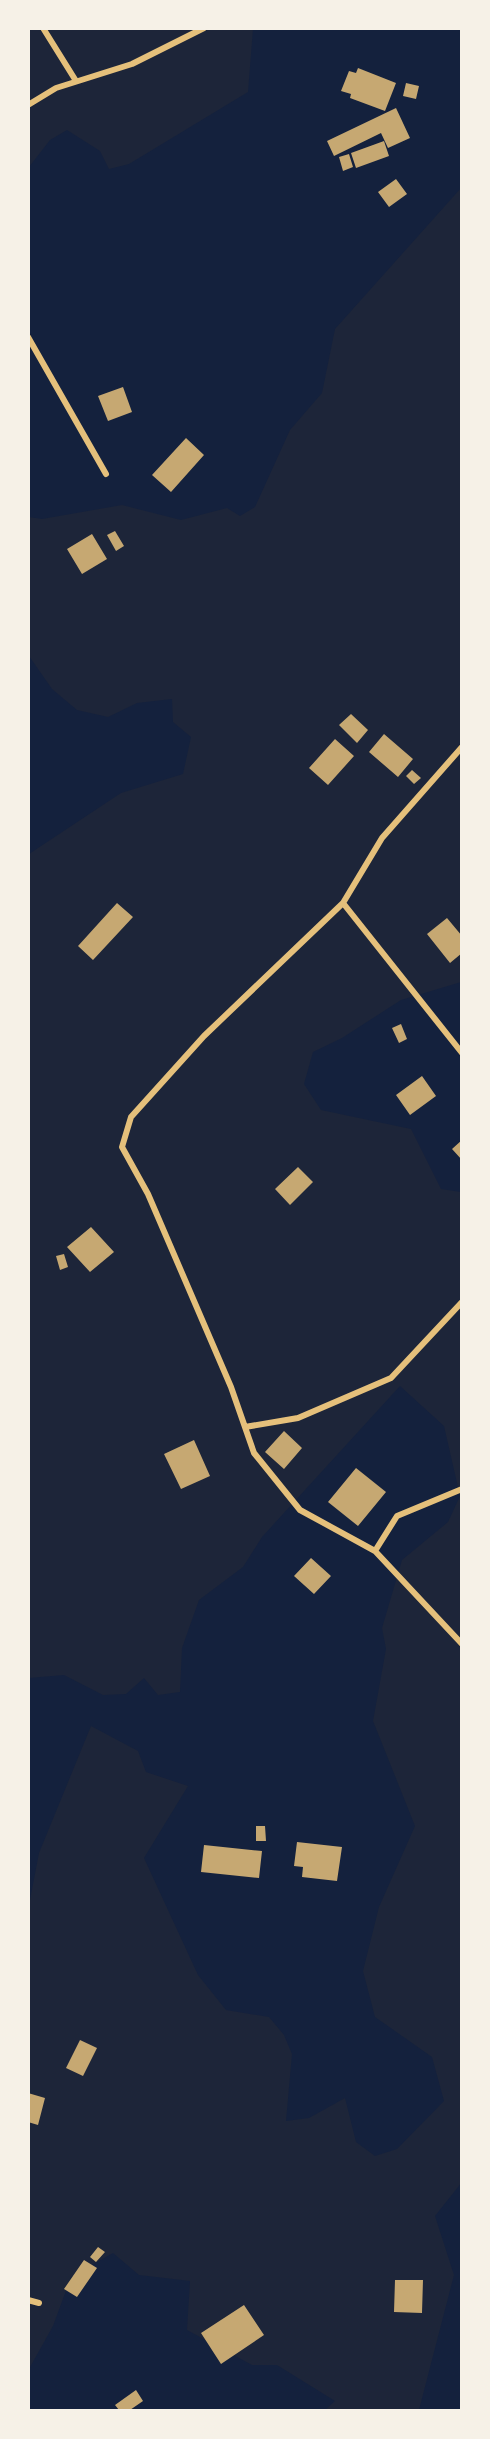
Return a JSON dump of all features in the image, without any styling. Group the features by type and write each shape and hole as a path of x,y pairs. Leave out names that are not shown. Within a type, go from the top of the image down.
{"street":[{"path":"43,28 76,81"},
{"path":"28,105 56,88 132,64 204,28"},
{"path":"28,337 106,474"},
{"path":"462,747 382,838 343,903 204,1036 130,1117 122,1147 148,1194 231,1387 254,1453 300,1509 375,1551 462,1644"},
{"path":"343,903 462,1053"},
{"path":"245,1427 298,1418 391,1378 462,1302"},
{"path":"375,1551 397,1516 462,1489"},
{"path":"28,2300 39,2302"}],"shaded area":[{"path":"29,29 253,29 248,92 129,164 109,169 100,151 67,130 50,140 29,167"},
{"path":"461,188 461,982 401,1000 342,1038 313,1052 304,1084 321,1110 411,1129 441,1189 461,1192 462,2182 435,2216 454,2275 419,2410 325,2410 335,2401 277,2365 252,2365 187,2330 190,2281 139,2275 113,2253 71,2277 53,2326 29,2369 29,1905 39,1853 91,1726 138,1751 146,1772 188,1786 144,1858 198,1975 226,2010 269,2017 284,2035 292,2054 286,2121 309,2118 345,2098 356,2142 375,2156 397,2149 444,2101 432,2057 375,2017 363,1971 379,1907 415,1826 373,1721 386,1649 382,1628 402,1560 448,1522 460,1496 444,1426 400,1386 262,1537 243,1567 199,1600 182,1648 180,1692 158,1695 144,1678 126,1694 103,1695 64,1675 29,1678 29,854 121,793 183,774 191,737 173,722 172,699 137,703 108,717 77,710 52,689 29,656 29,517 42,519 122,505 181,520 227,508 240,516 255,507 290,430 322,393 335,329"}],"building":[{"path":"358,68 396,83 385,111 350,98 351,94 341,91 349,71 356,73"},
{"path":"406,83 419,86 416,99 403,96"},
{"path":"396,108 410,138 388,148 381,133 334,156 327,141"},
{"path":"384,141 389,156 356,168 351,153"},
{"path":"349,154 353,167 343,171 339,157"},
{"path":"396,179 407,194 389,207 378,192"},
{"path":"123,387 132,412 108,421 98,396"},
{"path":"186,438 204,455 171,492 152,475"},
{"path":"115,531 124,546 116,551 107,535"},
{"path":"92,534 107,559 82,574 67,549"},
{"path":"351,714 368,730 357,743 339,725"},
{"path":"384,734 413,759 398,777 369,752"},
{"path":"335,739 354,756 328,785 309,768"},
{"path":"412,770 421,778 414,784 406,776"},
{"path":"117,903 133,917 93,960 78,946"},
{"path":"447,918 462,936 462,953 450,963 427,934"},
{"path":"401,1024 407,1039 399,1043 392,1028"},
{"path":"422,1076 436,1096 410,1115 396,1095"},
{"path":"462,1140 462,1160 452,1149"},
{"path":"298,1167 313,1182 290,1205 275,1189"},
{"path":"91,1227 114,1252 90,1272 67,1247"},
{"path":"64,1254 68,1267 60,1270 56,1256"},
{"path":"284,1431 302,1448 284,1469 265,1452"},
{"path":"194,1440 210,1476 181,1489 164,1454"},
{"path":"356,1468 386,1492 358,1526 328,1502"},
{"path":"311,1558 331,1576 314,1594 294,1576"},
{"path":"256,1826 265,1826 266,1841 256,1841"},
{"path":"297,1842 342,1847 337,1881 302,1877 303,1867 294,1866"},
{"path":"204,1845 262,1851 259,1878 201,1872"},
{"path":"80,2040 97,2048 83,2076 66,2068"},
{"path":"28,2093 45,2098 38,2125 28,2122"},
{"path":"98,2247 105,2252 96,2262 90,2257"},
{"path":"84,2260 97,2268 77,2297 64,2289"},
{"path":"395,2280 423,2280 422,2313 394,2312"},
{"path":"244,2305 264,2335 221,2364 201,2333"},
{"path":"136,2390 143,2401 130,2410 119,2410 115,2405"}]}
